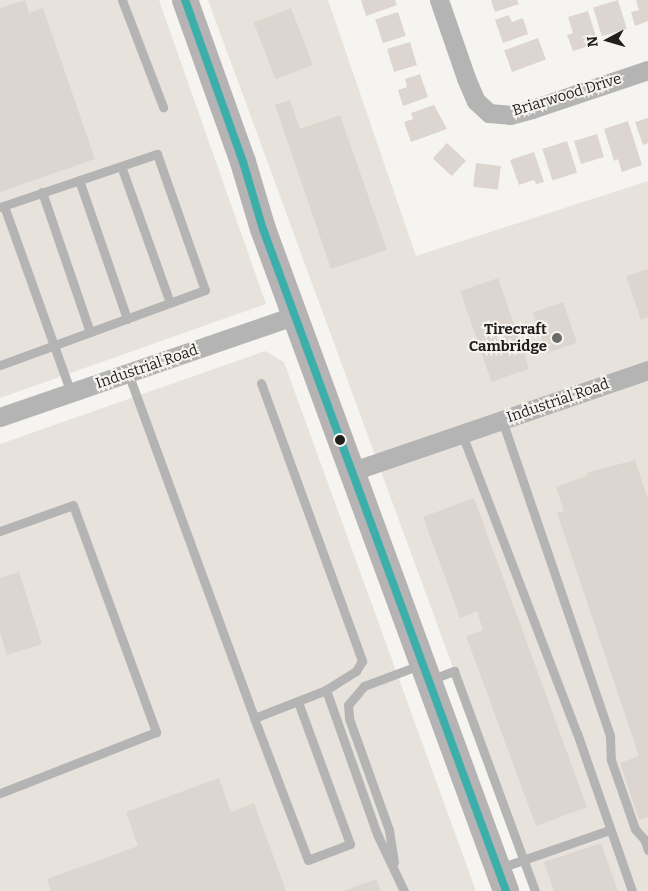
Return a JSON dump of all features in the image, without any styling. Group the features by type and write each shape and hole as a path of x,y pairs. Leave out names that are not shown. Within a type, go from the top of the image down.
{"main road":[{"path":"185,0 294,316 353,471 502,880"}],"street":[{"name":"Briarwood Drive","path":"439,0 476,101 489,113 510,114 532,109 648,70"},
{"name":"Industrial Road","path":"0,418 294,316"},
{"name":"Industrial Road","path":"353,471 648,370"}],"lane":[{"path":"122,0 163,107"},
{"path":"0,365 54,346 205,290 157,154 2,207 54,346 71,393"},
{"path":"121,166 170,303"},
{"path":"79,180 127,319"},
{"path":"42,192 90,332"},
{"path":"128,373 308,860 350,844 298,702"},
{"path":"254,718 326,690 356,671 362,661 261,383"},
{"path":"502,420 610,736 611,760 629,811 648,850"},
{"path":"462,434 577,733 609,830 632,891"},
{"path":"0,531 73,505 156,732 0,793"},
{"path":"404,891 394,862 389,830 349,718 348,705 355,693 364,686 426,672 454,671 535,891"},
{"path":"326,690 378,834 394,862"},
{"path":"502,880 524,860 609,830"}],"shaded area":[{"path":"0,0 159,0 266,304 0,398"},
{"path":"208,0 328,0 416,256 648,181 648,891 535,891"},
{"path":"265,351 284,362 476,891 0,891 0,444"}],"building":[{"path":"25,0 29,13 43,8 95,159 0,192 0,8"},
{"path":"361,0 395,0 397,5 366,16"},
{"path":"491,0 517,0 519,4 495,12"},
{"path":"618,0 627,29 602,36 593,8"},
{"path":"636,0 648,0 648,21 635,26 631,12 639,10"},
{"path":"291,8 313,65 276,79 254,22"},
{"path":"588,11 598,43 573,51 567,35 573,33 568,17"},
{"path":"398,12 406,36 383,43 375,19"},
{"path":"509,15 512,22 523,18 528,34 503,43 495,20"},
{"path":"538,38 546,60 512,72 504,50"},
{"path":"410,42 417,65 394,72 387,49"},
{"path":"420,74 428,97 403,106 398,90 407,87 405,79"},
{"path":"290,100 300,129 340,115 387,250 331,269 275,105"},
{"path":"434,105 447,129 411,142 404,122 413,119 411,113"},
{"path":"648,118 648,143 643,145 635,122"},
{"path":"628,121 642,165 622,172 618,159 614,161 604,129"},
{"path":"597,134 604,157 581,164 574,141"},
{"path":"567,141 577,172 552,180 542,149"},
{"path":"447,143 466,161 452,176 433,158"},
{"path":"534,152 544,182 536,184 534,180 519,185 510,160"},
{"path":"476,163 501,166 498,190 473,187"},
{"path":"648,269 648,317 641,320 626,276"},
{"path":"498,278 529,369 491,382 460,291"},
{"path":"563,302 577,343 547,353 533,312"},
{"path":"635,460 648,499 648,817 639,820 620,763 639,756 557,513 564,511 556,487 587,476 586,473"},
{"path":"474,498 587,807 536,826 466,636 483,630 477,611 460,618 423,517"},
{"path":"19,572 42,644 7,655 0,633 0,578"},
{"path":"219,778 231,812 254,803 286,891 51,891 47,879 138,846 126,812"},
{"path":"601,843 618,891 554,891 544,862"},
{"path":"376,879 381,891 344,891"}],"transit line":[{"path":"185,0 243,162 263,229 506,891"}],"place":[{"name":"Tirecraft Cambridge","path":"557,338"}]}
